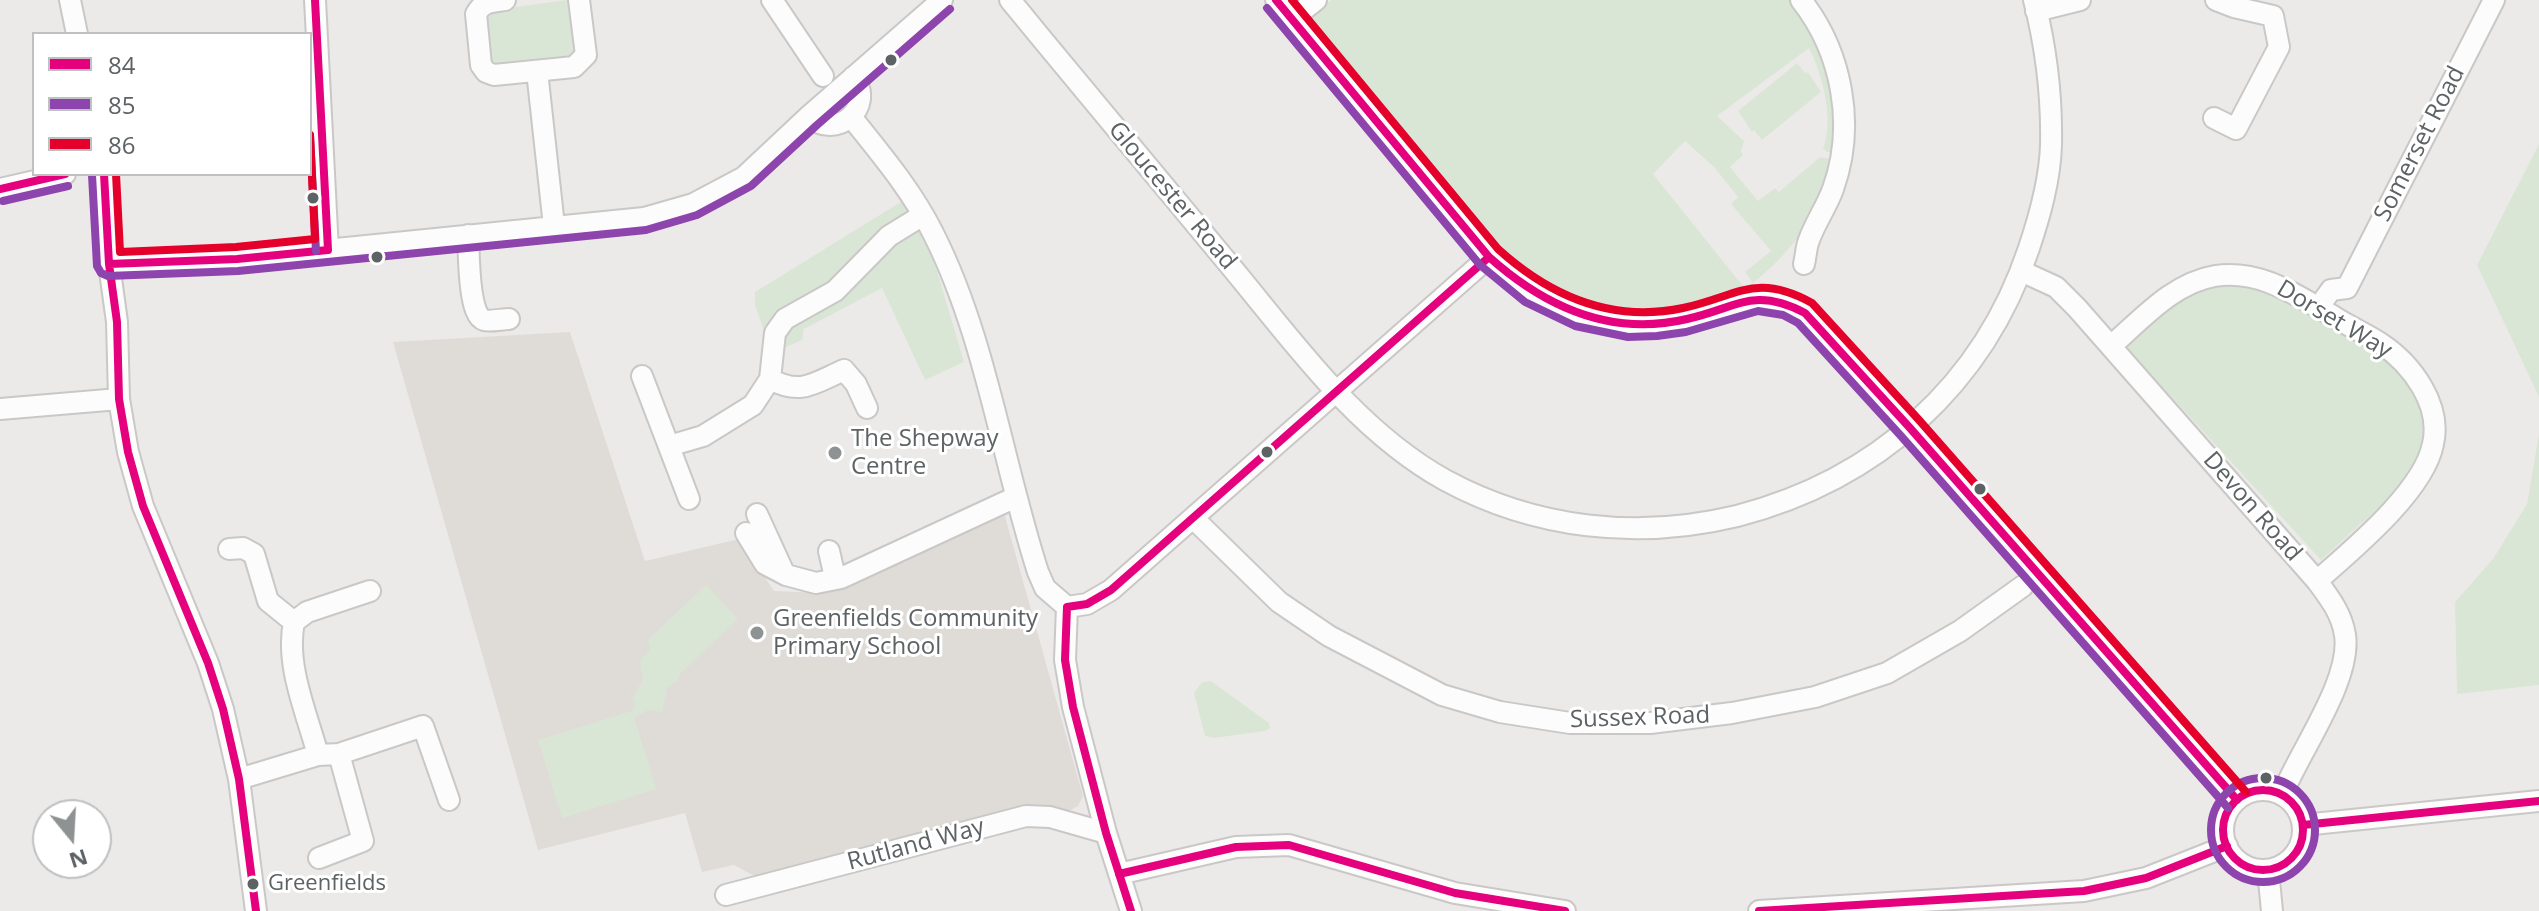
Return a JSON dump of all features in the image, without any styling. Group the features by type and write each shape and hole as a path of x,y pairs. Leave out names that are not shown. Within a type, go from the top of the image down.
{"street":[{"path":"70,0 77,32"},
{"path":"315,0 328,250"},
{"path":"505,0 487,2 476,14 481,65 486,72 494,75 574,67 586,55 579,0"},
{"path":"772,0 823,76"},
{"path":"109,264 237,259 644,218 693,204 744,177 942,0"},
{"name":"Gloucester Road","path":"1010,0 1337,391 1389,443 1447,481 1517,510 1555,521 1603,528 1678,527 1780,503 1824,485 1873,457 1945,395 1977,353 2001,312 2021,271 2040,215 2051,144 2048,76 2035,5"},
{"path":"1276,0 1489,257 1508,276 1544,301 1578,315 1613,323 1650,325 1681,321 1745,300 1768,298 1787,303 1815,322 2237,800"},
{"path":"1292,19 1316,0"},
{"path":"1801,0 1819,26 1834,57 1843,121 1839,168 1830,197 1809,239 1804,264"},
{"path":"2035,5 2080,0"},
{"path":"2214,118 2236,129 2279,47 2276,8 2234,7 2216,0"},
{"name":"Somerset Road","path":"2345,324 2352,301 2347,288 2494,0"},
{"path":"537,71 554,226"},
{"path":"809,116 829,126 852,118 859,108 861,95 853,77"},
{"path":"852,118 889,164 923,215 960,295 1042,581 1067,607 1065,660 1073,707 1106,833 1131,911"},
{"path":"0,189 56,176"},
{"path":"104,176 109,264 117,322 119,399 128,452 143,506 208,663 223,709 239,779 256,911"},
{"path":"669,446 703,436 753,405 770,379 775,333 785,319 835,291 889,236 923,215"},
{"path":"468,235 472,299 478,316 484,321 509,319"},
{"path":"1067,607 1087,604 1111,590 1489,257"},
{"name":"Devon Road","path":"2021,271 2056,287 2317,581 2338,611 2346,637 2344,660 2329,699 2282,795"},
{"name":"Dorset Way","path":"2111,346 2180,288 2216,276 2253,276 2282,287 2382,344 2407,366 2430,404 2435,431 2429,459 2412,488 2317,581"},
{"name":"Somerset Road","path":"2318,308 2327,293 2347,288"},
{"path":"770,379 798,389 844,370 856,384 867,408"},
{"path":"642,376 689,499"},
{"path":"0,409 119,399"},
{"path":"746,533 765,564 816,583 841,578 1016,497"},
{"path":"757,514 784,573"},
{"name":"Sussex Road","path":"1193,518 1279,602 1329,636 1442,695 1500,712 1570,723 1650,723 1732,713 1815,697 1887,673 1960,631 2023,586"},
{"path":"229,549 243,548 254,554 268,601 294,622"},
{"path":"829,551 834,573 841,578"},
{"path":"294,622 307,612 370,591"},
{"path":"294,622 293,661 363,841 319,858"},
{"path":"239,779 423,726 449,800"},
{"path":"2259,790 2282,795 2298,810 2303,838 2295,855 2283,865 2268,870 2244,865 2227,846 2224,837 2224,822 2237,800 2259,790"},
{"path":"2303,825 2539,801"},
{"name":"Rutland Way","path":"726,895 1026,816 1050,817 1106,833"},
{"path":"1119,874 1236,847 1289,845 1455,893 1565,911"},
{"path":"1759,911 2096,889 2146,878 2227,846"},
{"path":"2268,870 2272,911"}],"shaded area":[{"name":"Greenfields Community Primary School","path":"570,332 645,561 739,539 774,591 826,593 1004,513 1083,796 1078,806 1069,811 1033,807 1003,811 758,878 734,865 702,872 685,813 538,850 393,342"}],"green space":[{"path":"1331,0 1792,0 1830,62 1836,152 1823,149 1827,111 1819,71 1809,48 1717,116 1744,141 1743,155 1730,167 1758,201 1775,188 1779,192 1820,157 1832,159 1828,178 1814,213 1804,228 1781,257 1753,283 1745,272 1771,251 1731,204 1738,197 1714,167 1685,141 1653,174 1746,290 1695,310 1663,317 1619,317 1578,305 1539,285 1504,259 1309,28 1312,17"},
{"path":"570,1 579,56 491,67 484,35 487,11"},
{"path":"1797,63 1805,73 1808,72 1821,92 1762,140 1754,130 1752,132 1738,111"},
{"path":"2539,144 2539,397 2477,265"},
{"path":"904,200 931,251 964,362 925,380 882,288 804,329 802,340 779,350 769,345 755,305 755,292"},
{"path":"2241,282 2279,291 2395,363 2423,409 2426,434 2418,461 2402,486 2321,560 2123,344 2164,312 2191,296"},
{"path":"2539,434 2539,685 2457,694 2455,602 2493,559 2527,504"},
{"path":"706,585 738,619 667,688 662,712 648,710 634,717 656,789 562,818 538,740 632,711 636,705 633,699 643,679 640,661 650,649 648,640"},
{"path":"1211,681 1269,723 1270,728 1214,738 1205,736 1194,693 1202,682"}],"transit line":[{"name":"84","path":"109,264 237,259 328,250 315,0"},
{"name":"84","path":"1276,0 1489,257 1533,290 1580,314 1632,324 1659,324 1687,319 1758,300 1787,305 1805,313 2237,800"},
{"name":"86","path":"1292,0 1498,249 1539,280 1583,302 1631,312 1683,308 1747,289 1761,288 1776,289 1812,303 2246,792"},
{"name":"85","path":"1267,8 1480,265 1525,302 1575,326 1628,337 1686,332 1758,311 1783,315 1798,323 2228,808"},
{"name":"85","path":"92,176 97,266 101,273 108,276 238,271 646,230 697,215 751,186 950,9"},
{"name":"85","path":"312,174 316,251"},
{"name":"84","path":"0,189 56,176"},
{"name":"84","path":"104,176 109,264 117,322 119,399 128,452 143,506 208,663 223,709 239,779 256,911"},
{"name":"86","path":"116,176 120,252 236,247 315,239 312,176"},
{"name":"85","path":"3,201 68,186"},
{"name":"84","path":"1131,911 1106,833 1073,707 1065,660 1067,607 1087,604 1111,590 1489,257"},
{"name":"85","path":"2263,778 2283,782 2300,793 2311,810 2315,830 2311,850 2300,867 2283,878 2263,882 2243,878 2226,867 2215,850 2211,830 2215,810 2226,793 2243,782 2263,778"},
{"name":"84","path":"2263,790 2278,793 2291,802 2300,815 2303,830 2300,845 2291,858 2278,867 2263,870 2248,867 2235,858 2226,845 2223,830 2226,815 2235,802 2248,793 2263,790"},
{"name":"84","path":"2303,825 2539,801"},
{"name":"84","path":"1119,874 1236,847 1289,845 1455,893 1565,911"},
{"name":"84","path":"1759,911 2084,891 2146,878 2227,846"}],"place":[{"name":"The Shepway Centre","path":"835,453"},
{"name":"Greenfields Community Primary School","path":"757,633"},
{"name":"Greenfields","path":"253,884"}]}
